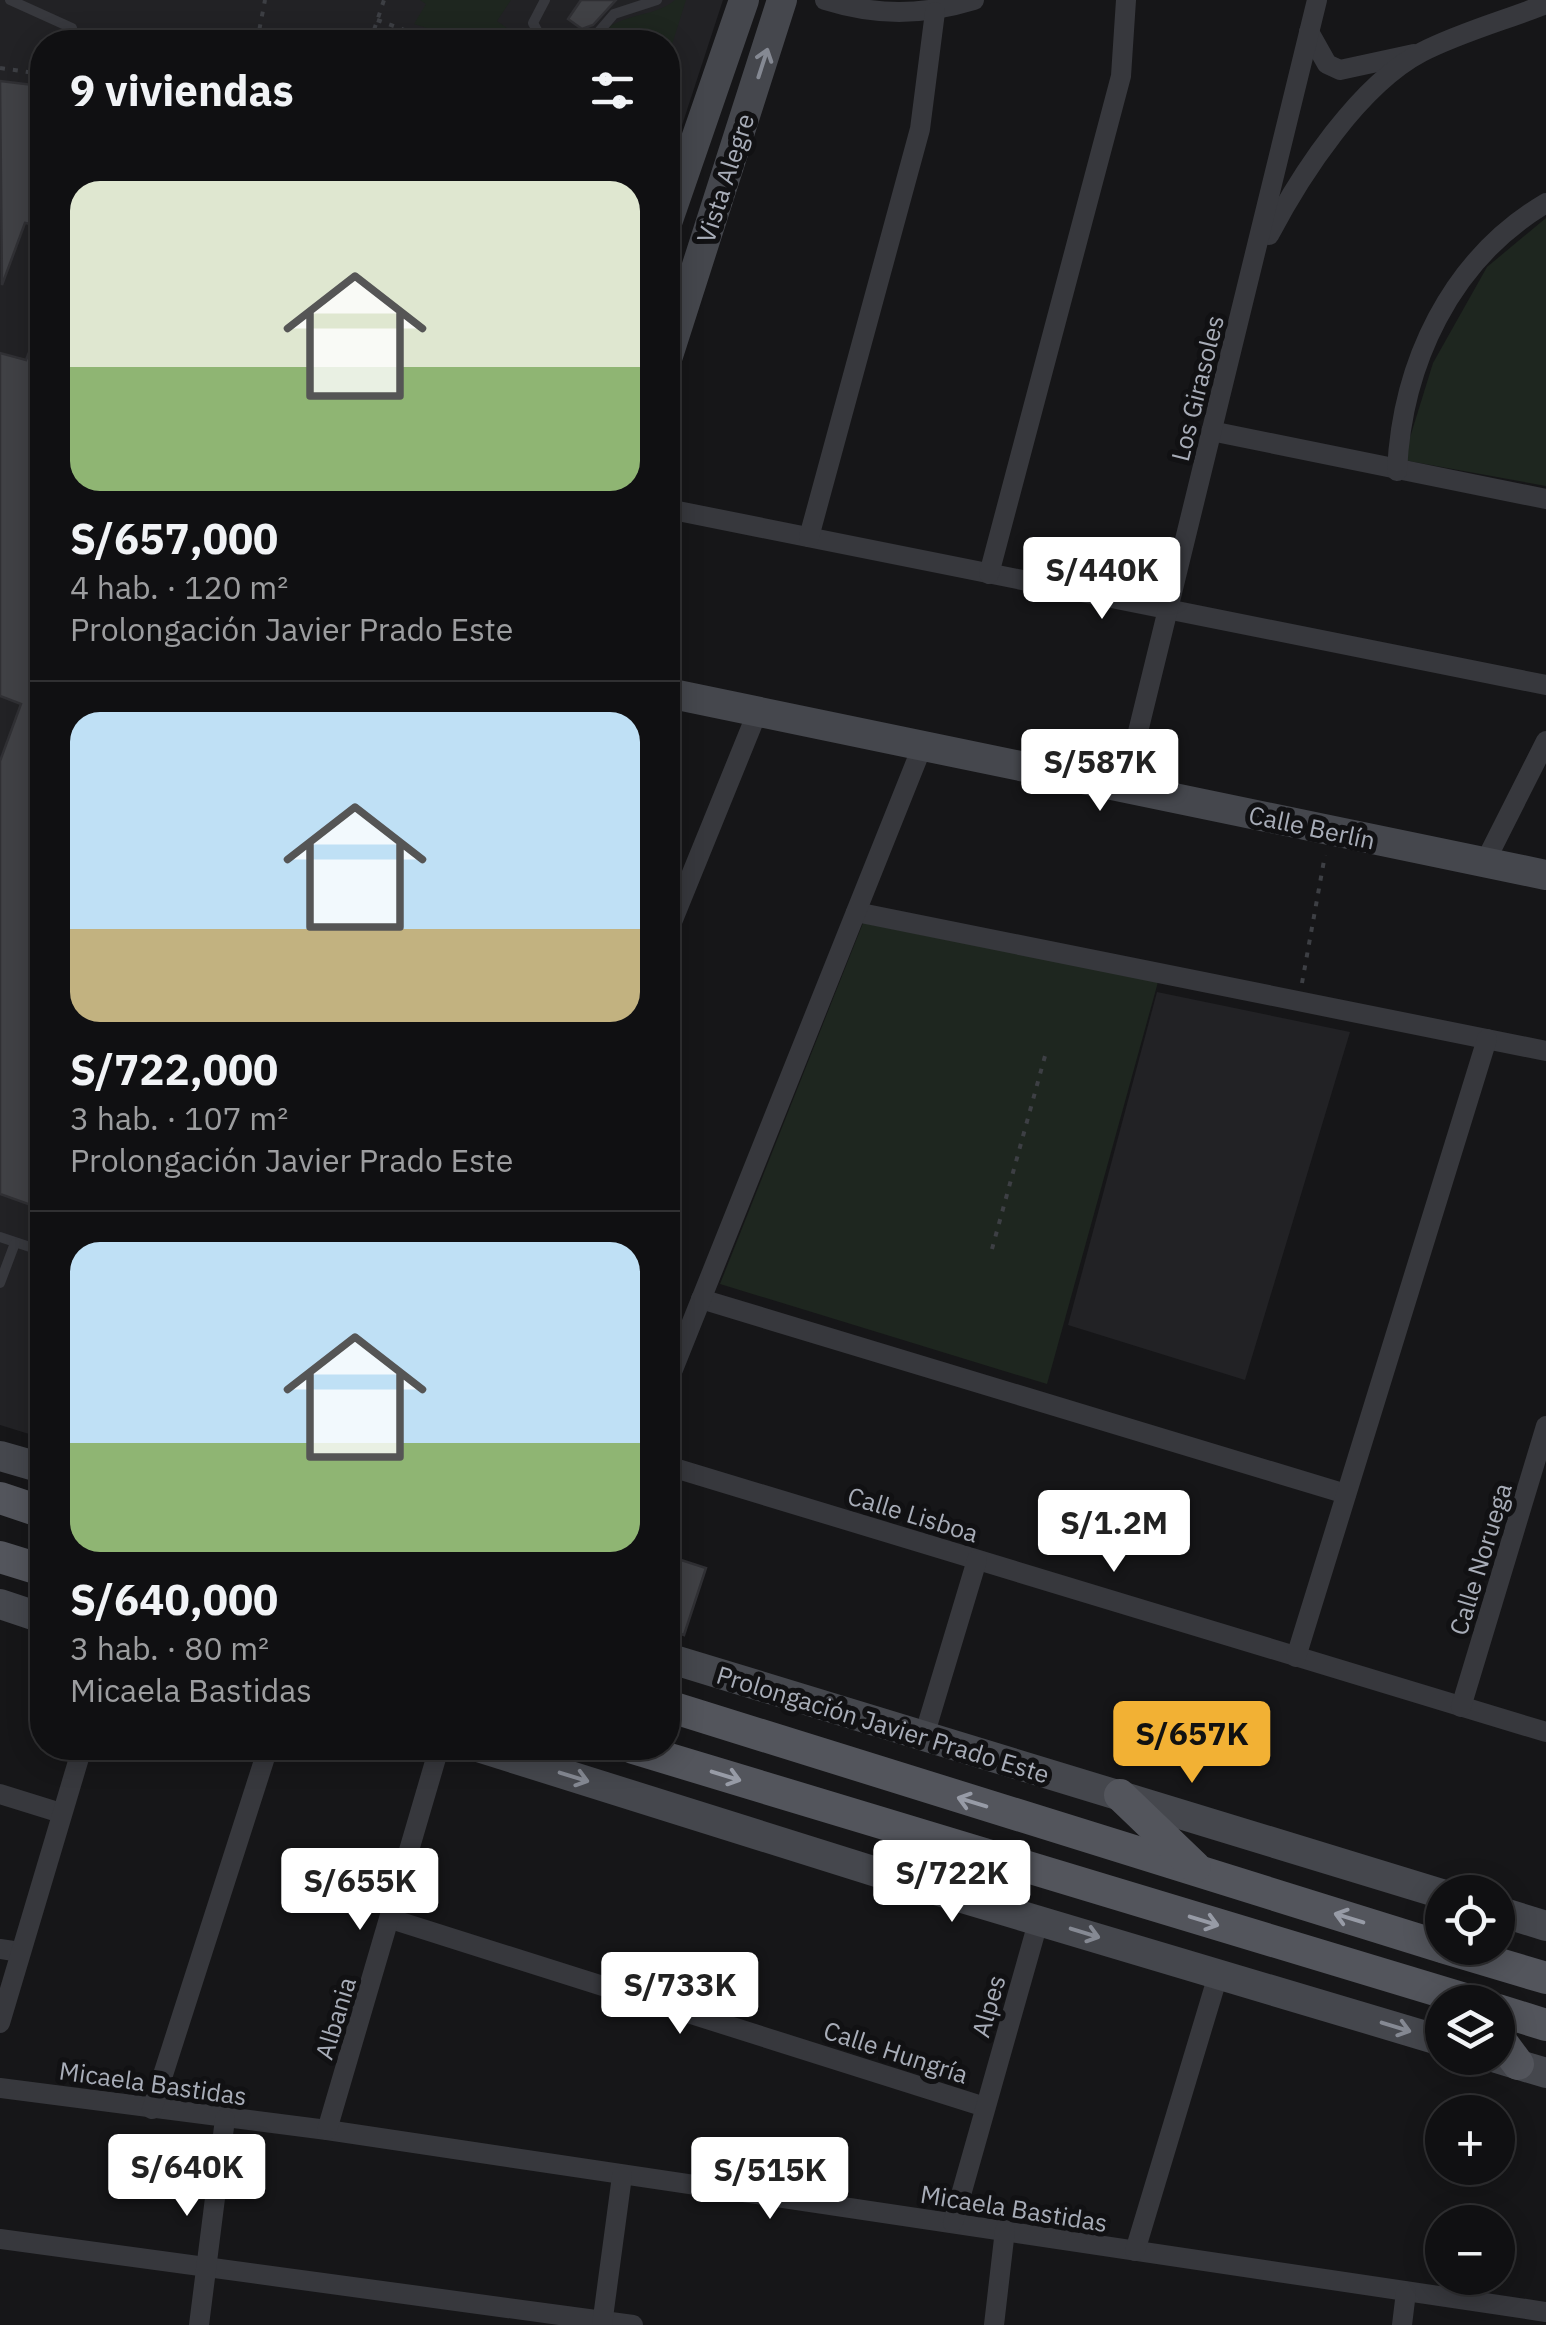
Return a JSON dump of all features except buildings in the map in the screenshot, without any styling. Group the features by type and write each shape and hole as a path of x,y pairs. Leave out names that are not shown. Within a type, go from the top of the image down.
{"main road":[{"path":"0,1498 30,1508"},
{"name":"Prolongación Javier Prado Este","path":"680,1710 1425,1941"},
{"path":"672,1760 1425,1989"},
{"path":"1120,1795 1202,1874"},
{"path":"904,1881 997,1858"},
{"name":"Prolongación Javier Prado Este","path":"1503,1965 1546,1978"},
{"path":"1515,2015 1546,2025"}],"street":[{"name":"Vista Alegre","path":"680,185 744,0"},
{"name":"Vista Alegre","path":"680,319 782,0"},
{"path":"824,0 871,11 935,12 974,0"},
{"path":"989,574 1121,76 1126,0"},
{"name":"Los Girasoles","path":"1124,788 1317,0"},
{"path":"1309,32 1327,64 1340,70 1420,52 1546,4"},
{"path":"809,537 920,130 935,12"},
{"path":"1252,274 1282,210 1321,151 1367,98 1420,52"},
{"path":"1397,472 1408,387 1442,309 1495,242 1546,203"},
{"path":"1211,432 1546,499"},
{"path":"680,511 1546,685"},
{"name":"Calle Berlín","path":"680,696 1546,874"},
{"path":"680,902 756,713"},
{"path":"1485,862 1546,740"},
{"path":"680,1351 922,748"},
{"path":"856,912 1546,1051"},
{"path":"1296,1656 1487,1039"},
{"path":"701,1298 1346,1494"},
{"name":"Calle Noruega","path":"1461,1707 1546,1426"},
{"path":"0,1456 30,1465"},
{"name":"Calle Lisboa","path":"680,1470 1546,1732"},
{"path":"924,1736 977,1560"},
{"path":"0,1604 30,1614"},
{"name":"Prolongación Javier Prado Este","path":"680,1662 1425,1889"},
{"path":"0,2023 10,1950 78,1760"},
{"path":"152,2109 264,1760"},
{"name":"Albania","path":"327,2130 436,1760"},
{"path":"518,1760 904,1881 1425,2036"},
{"path":"0,1794 62,1813"},
{"path":"1515,1916 1546,1926"},
{"name":"Calle Hungría","path":"391,1919 985,2107"},
{"name":"Alpes","path":"953,2223 1040,1919"},
{"path":"1134,2251 1219,1972"},
{"name":"Micaela Bastidas","path":"0,2088 327,2130 1546,2312"},
{"path":"198,2325 225,2119"},
{"path":"603,2323 622,2176"},
{"path":"994,2325 1005,2230"},
{"path":"0,2239 633,2325"},
{"path":"1402,2325 1406,2292"}],"lane":[{"path":"10,0 72,28"},
{"path":"536,30 533,23 545,0"},
{"path":"600,30 614,14 657,0"},
{"path":"0,1237 30,1247"},
{"path":"0,1283 15,1243"}],"path":[{"path":"259,30 265,0"},
{"path":"373,30 384,0"},
{"path":"376,20 404,30"},
{"path":"0,68 30,72"},
{"path":"680,103 688,106"},
{"path":"1299,1001 1330,830"},
{"path":"992,1248 1045,1056"}],"shaded area":[{"path":"0,0 723,0 680,131 680,30 30,30 30,1434 0,1425"},
{"path":"420,0 511,0 497,21 510,30 433,30 414,24 426,4"},
{"path":"675,0 686,0 677,30 609,27 626,19"},
{"path":"1546,218 1546,486 1403,460 1433,363 1487,267"},
{"path":"863,923 1158,982 1047,1384 720,1284"},
{"path":"1157,992 1350,1032 1245,1380 1068,1325"}]}
